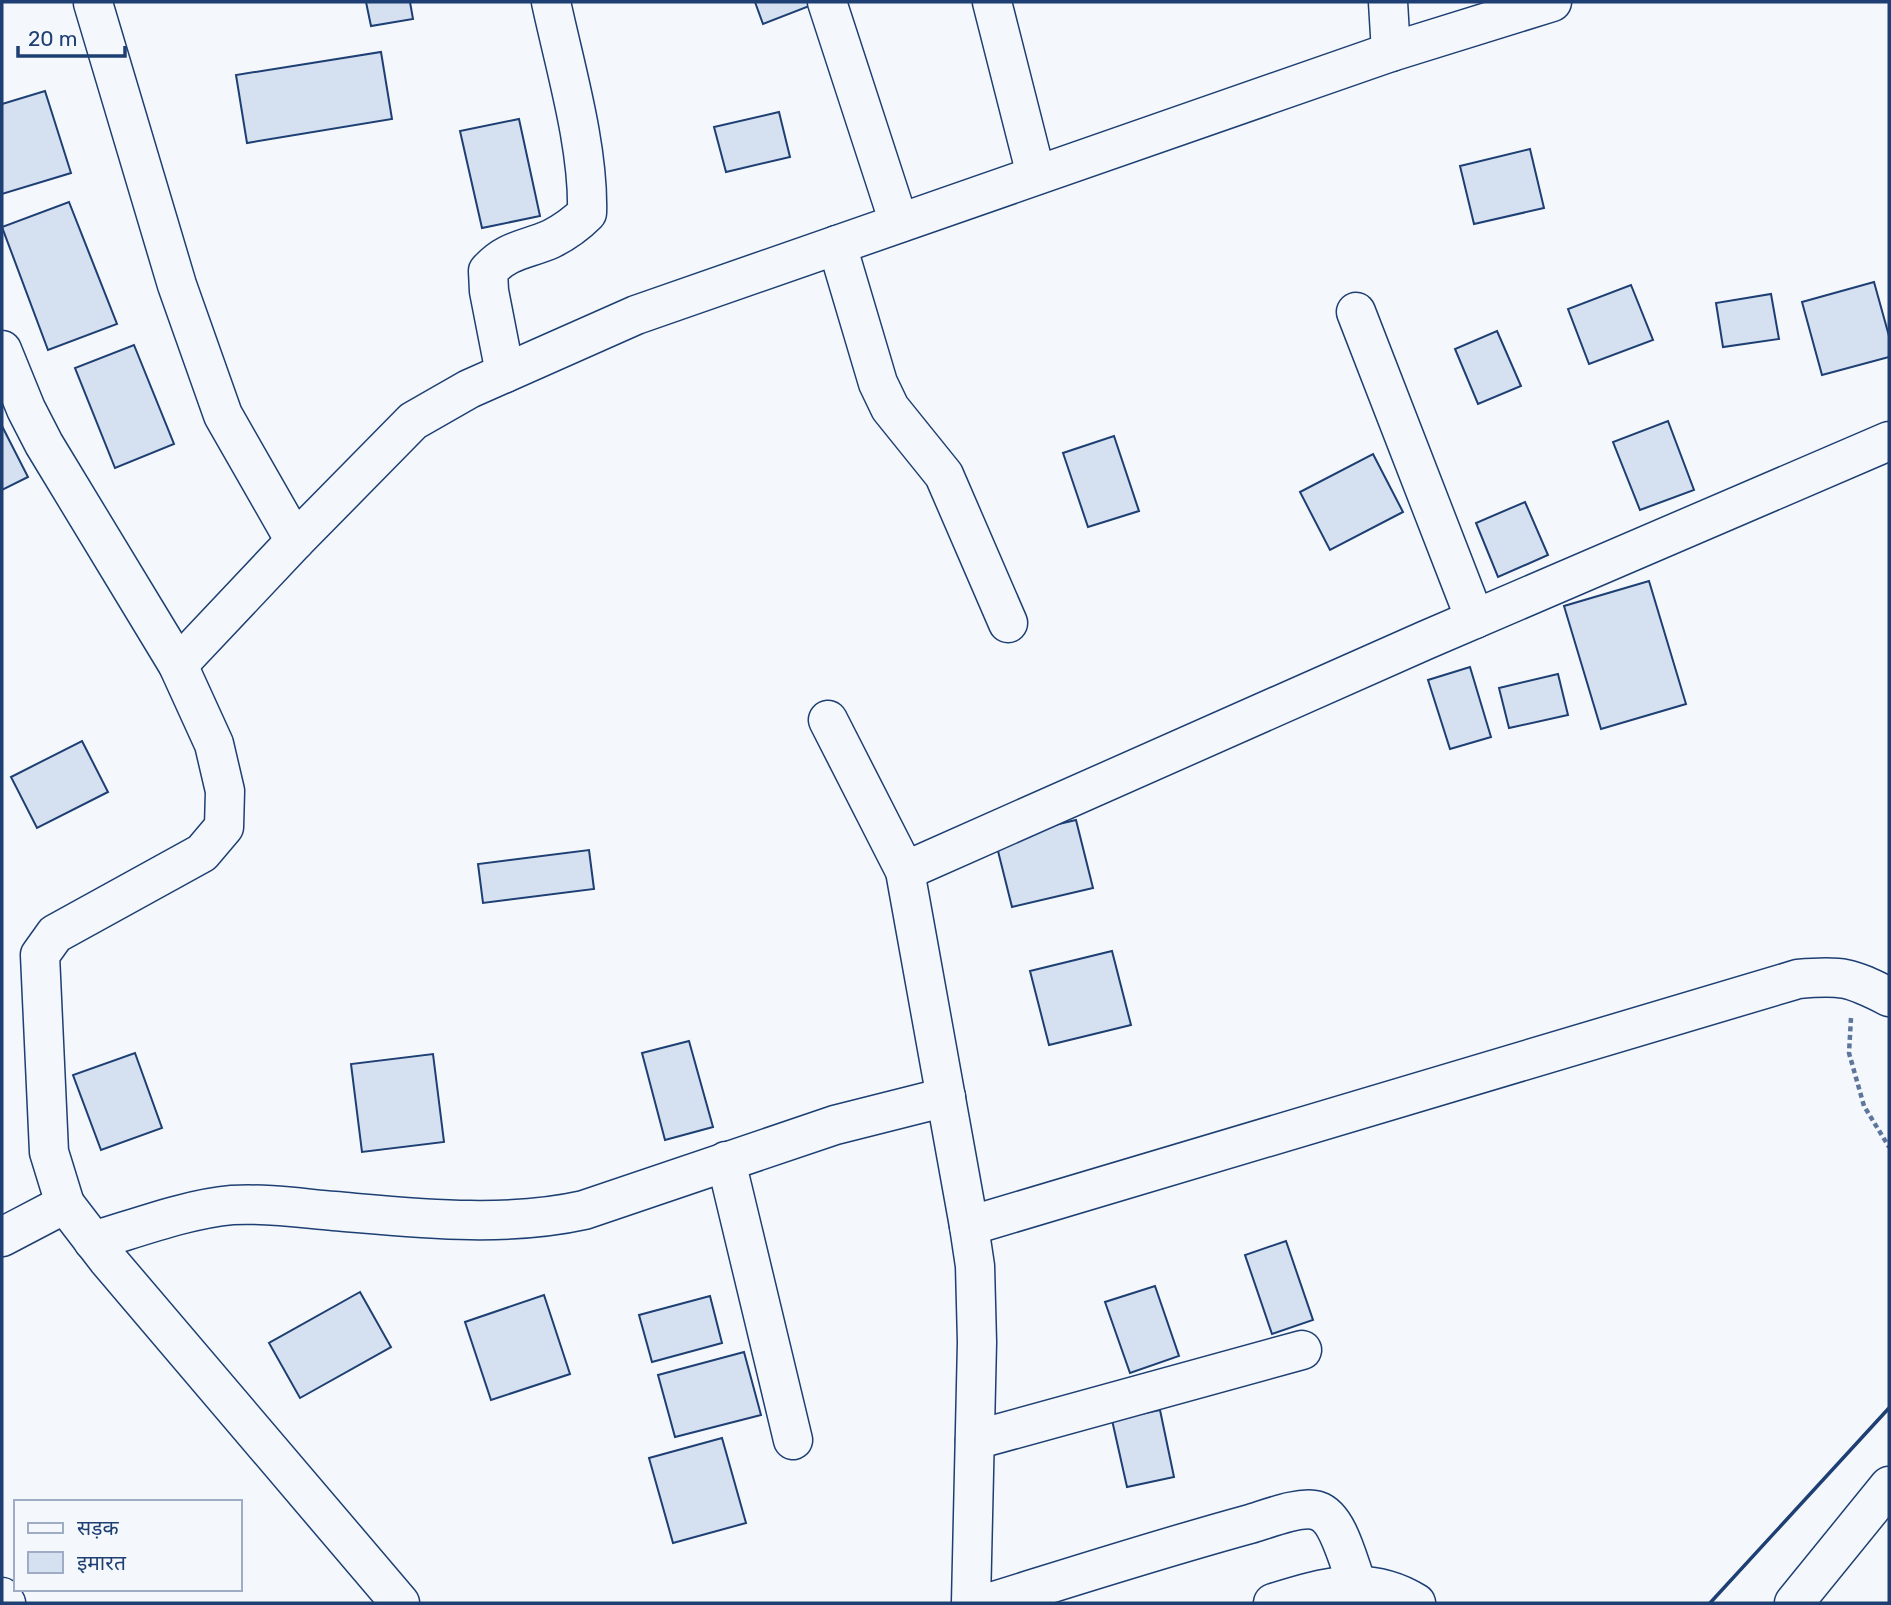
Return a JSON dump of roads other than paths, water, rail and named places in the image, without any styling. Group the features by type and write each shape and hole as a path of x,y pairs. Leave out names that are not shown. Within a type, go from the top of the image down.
{"street":[{"path":"505,373 489,291 488,271 501,257 551,239 574,226 587,213 588,188 583,152 551,2"},
{"path":"827,2 899,223"},
{"path":"992,2 1036,175"},
{"path":"1388,2 1391,52"},
{"path":"178,665 413,421 469,389 636,315 1391,52 1552,2"},
{"path":"93,4 177,285 223,415 295,541"},
{"path":"837,245 878,383 890,408 944,475 1008,623"},
{"path":"1356,312 1475,619"},
{"path":"2,350 26,409 44,444 178,665 214,744 225,791 224,827 202,853 55,934 40,955 49,1152 65,1204 93,1241 400,1603"},
{"path":"905,871 1475,619 1889,441"},
{"path":"828,720 905,871 969,1226 975,1266 977,1342 971,1603"},
{"path":"969,1226 1798,979 1853,979 1889,997"},
{"path":"93,1241 209,1208 234,1205 506,1220 556,1216 583,1210 835,1125 946,1097"},
{"path":"726,1161 793,1440"},
{"path":"2,1237 65,1204"},
{"path":"975,1440 1302,1350"},
{"path":"1794,1603 1889,1486"},
{"path":"988,1603 1295,1511 1316,1510 1329,1517 1357,1584"},
{"path":"1273,1603 1334,1586 1357,1584 1380,1589 1416,1603"},
{"path":"2,1597 6,1603"}]}
